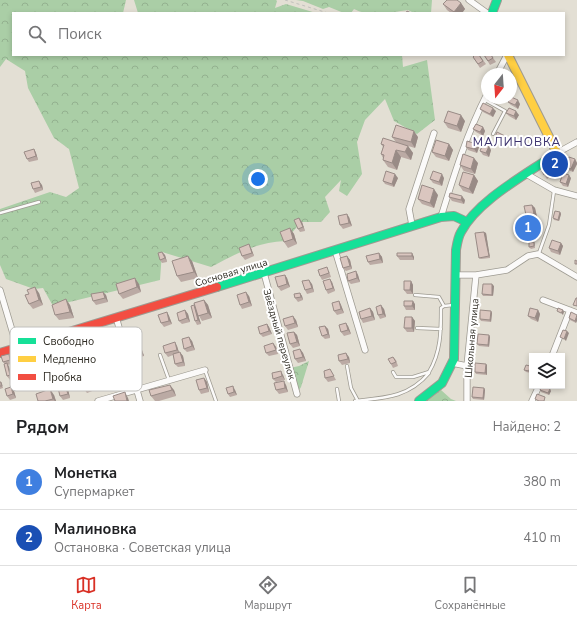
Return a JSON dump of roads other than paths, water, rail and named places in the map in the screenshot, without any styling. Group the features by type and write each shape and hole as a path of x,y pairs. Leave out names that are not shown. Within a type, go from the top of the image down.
{"street":[{"path":"469,0 486,12"},
{"path":"492,12 497,0"},
{"path":"500,68 507,56"},
{"path":"508,56 557,154"},
{"path":"441,217 462,152 483,104"},
{"path":"412,224 409,209 434,133"},
{"path":"419,401 442,384 452,363 456,250 460,233 467,222 484,204 577,142"},
{"path":"528,175 554,190 577,196"},
{"name":"Сосновая улица","path":"83,327 264,273 412,224 441,217 454,216 467,222"},
{"path":"335,250 365,350"},
{"path":"456,275 476,275 508,270 528,256 538,254 577,277"},
{"name":"Звёздный переулок","path":"264,273 297,394"},
{"name":"Школьная улица","path":"467,401 467,366 476,275"},
{"path":"0,290 10,327"},
{"path":"543,300 577,313"},
{"path":"553,353 570,310"},
{"path":"116,317 119,327"},
{"name":"Сосновая улица","path":"0,353 10,349"},
{"path":"452,363 467,366"},
{"path":"142,388 205,370"},
{"path":"532,401 538,389"},
{"path":"98,401 133,391"},
{"path":"136,391 140,401"}],"lane":[{"path":"493,134 505,111 496,104"},
{"path":"538,254 541,251 550,225 554,190"},
{"path":"0,214 39,202"},
{"path":"415,295 439,297 444,306"},
{"path":"444,306 455,305"},
{"path":"347,366 351,388 357,401 403,393 420,384 429,372 437,355 441,329 441,308 444,306"},
{"path":"417,328 441,329"},
{"path":"160,355 169,381"},
{"path":"205,370 216,401"},
{"path":"393,372 396,378 405,378 429,372"},
{"path":"337,388 339,401"}],"place":[{"name":"Малиновка","path":"555,164"},
{"name":"Монетка","path":"528,228"}],"district":[{"name":"МАЛИНОВКА","path":"517,142"}]}
